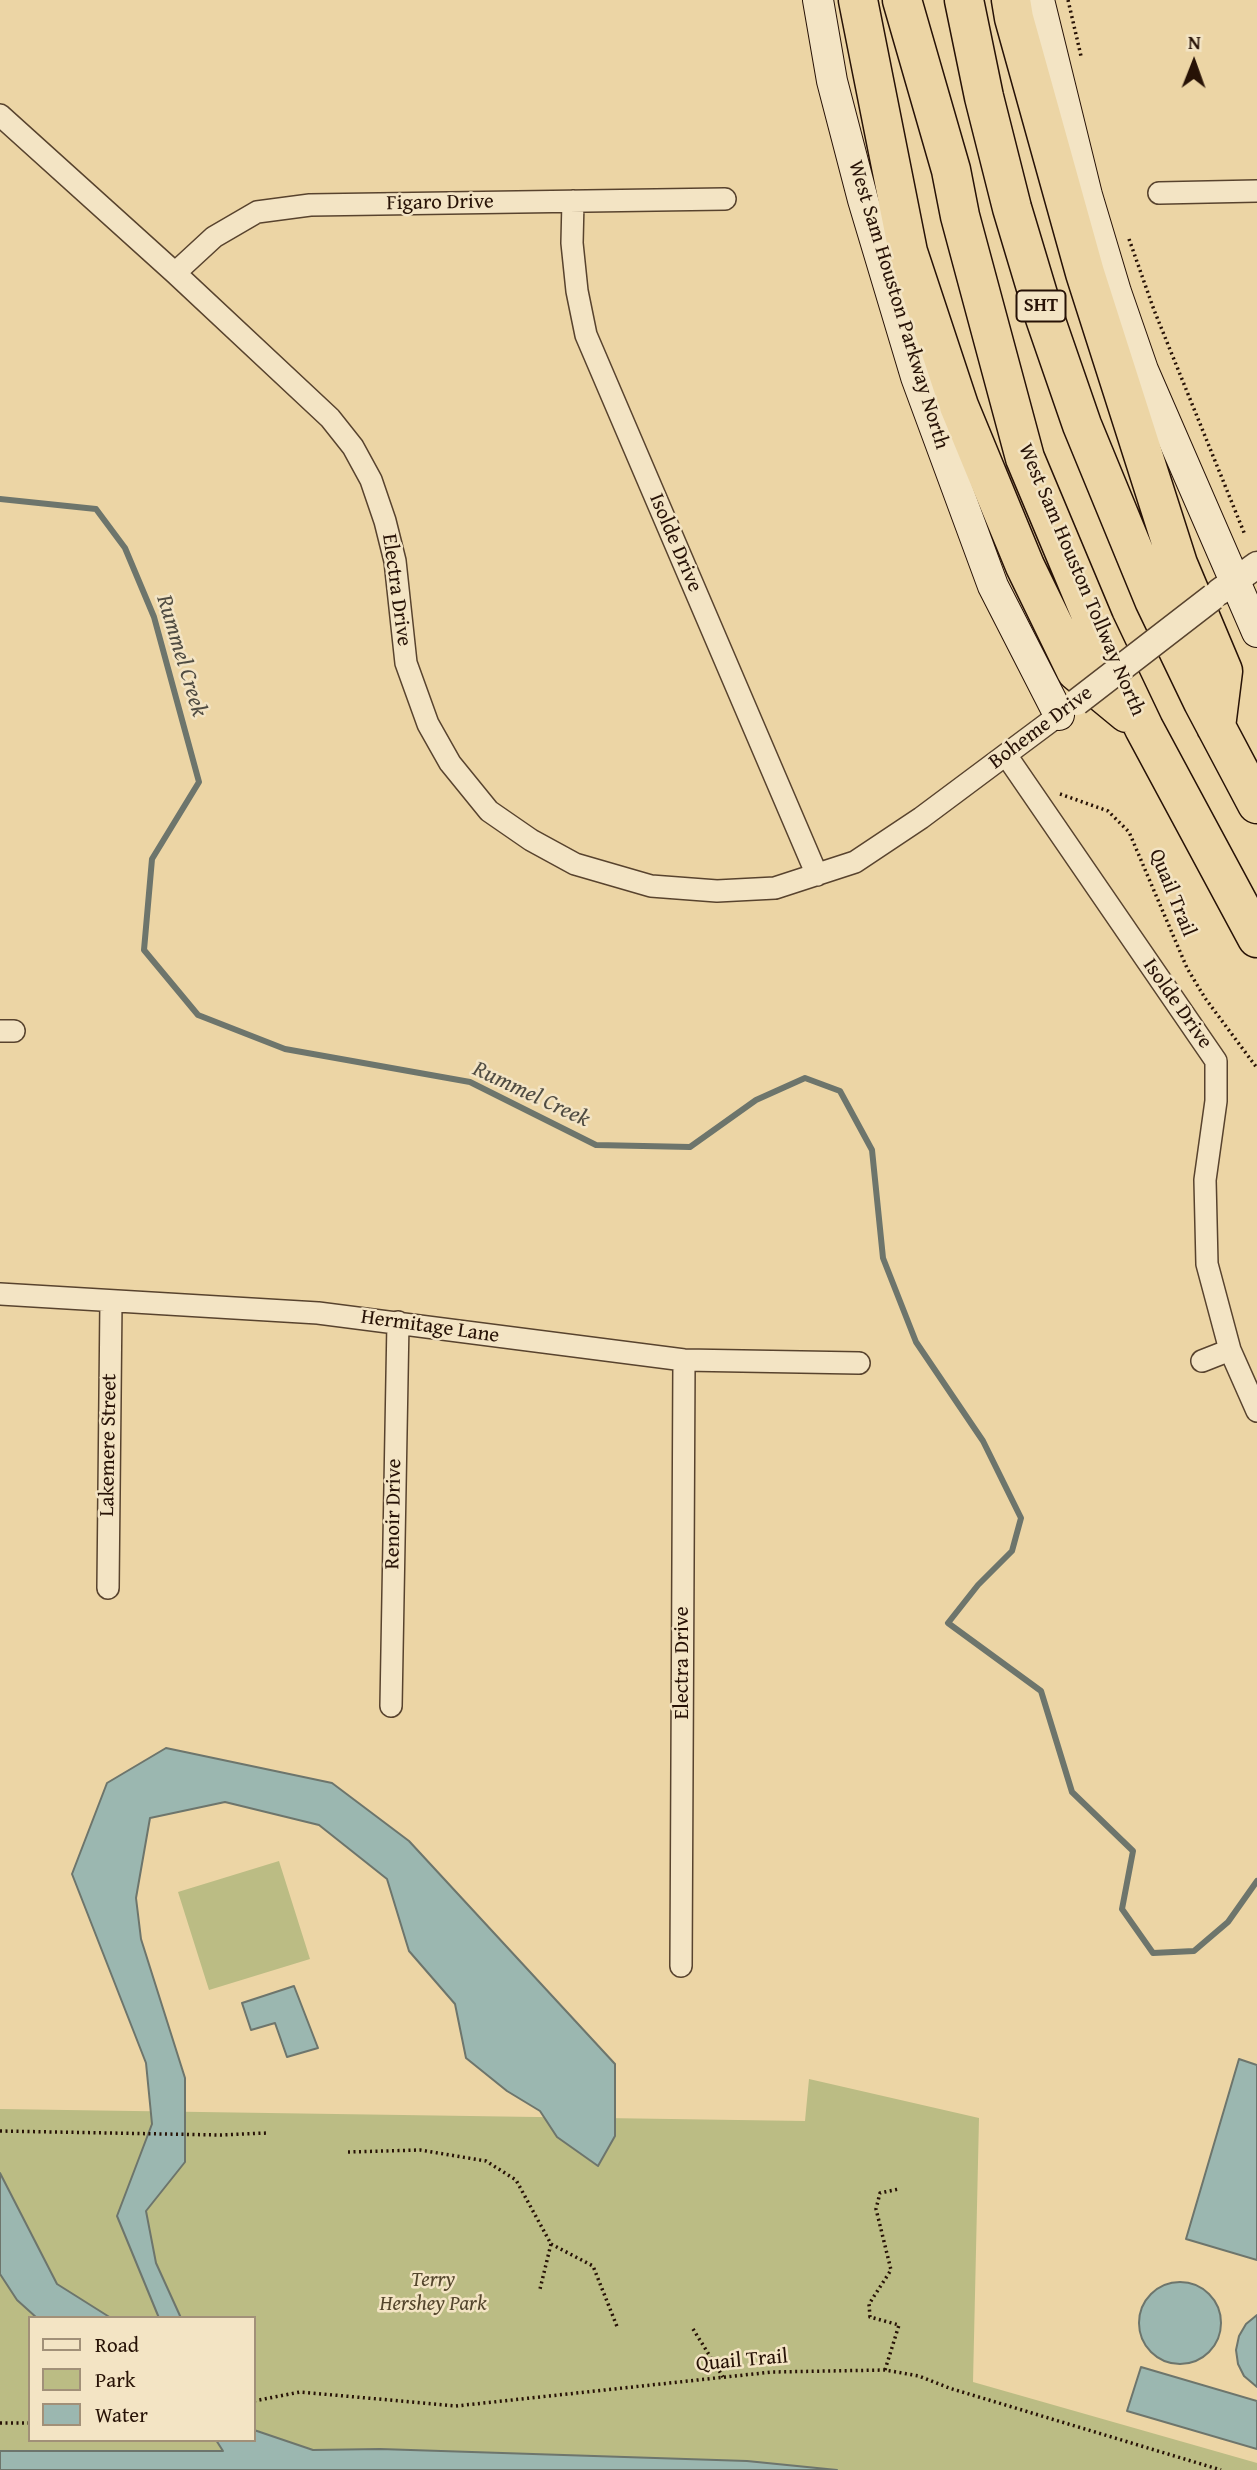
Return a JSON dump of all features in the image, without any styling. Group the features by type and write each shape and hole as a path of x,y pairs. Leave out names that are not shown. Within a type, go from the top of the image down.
{"highway":[{"path":"859,0 908,252 960,406 1025,566 1076,671 1144,728"},
{"name":"West Sam Houston Tollway North","path":"902,0 951,170 960,216 1025,458 1095,625 1144,728 1257,937"},
{"name":"SHT","path":"964,0 1002,170 1057,354 1119,519 1154,600 1257,804"},
{"path":"1011,0 1089,286 1178,564 1223,671 1216,727"}],"main road":[{"name":"West Sam Houston Parkway North","path":"818,0 832,81 863,200 916,377 993,586 1068,708"},
{"path":"1039,0 1087,195 1116,292 1143,370 1257,632"}],"street":[{"name":"Electra Drive","path":"0,115 175,272 330,418 354,447 371,480 396,561 406,663 428,724 450,763 489,811 531,841 575,864 651,886 717,891 775,888 817,875"},
{"path":"1158,193 1257,191"},
{"name":"Figaro Drive","path":"175,272 214,237 257,212 310,205 725,199"},
{"name":"Isolde Drive","path":"573,201 575,279 586,335 817,875"},
{"name":"Boheme Drive","path":"817,875 855,863 921,818 1234,581"},
{"name":"Isolde Drive","path":"1006,755 1216,1061 1216,1101 1205,1180 1204,1228 1207,1264 1230,1350 1257,1411"},
{"name":"Hermitage Lane","path":"0,1294 318,1313 684,1360 859,1363"},
{"name":"Lakemere Street","path":"108,1588 111,1301"},
{"name":"Renoir Drive","path":"391,1706 398,1322"},
{"path":"1202,1361 1230,1350"},
{"name":"Electra Drive","path":"681,1966 684,1360"}],"path":[{"path":"1068,0 1083,64"},
{"path":"1126,232 1154,310 1241,525"},
{"name":"Quail Trail","path":"1053,789 1062,795 1108,811 1129,832 1186,968 1257,1068"},
{"path":"0,2131 220,2135 267,2133"},
{"path":"348,2152 419,2150 486,2161 516,2180 551,2244 593,2266 618,2329"},
{"path":"886,2370 899,2325 870,2317 869,2304 891,2270 876,2210 880,2193 899,2189"},
{"path":"540,2289 551,2244"},
{"path":"693,2329 723,2378"},
{"name":"Quail Trail","path":"256,2400 300,2392 456,2406 772,2372 886,2370 919,2376 949,2388 1221,2470"},
{"path":"0,2423 28,2423"}],"green space":[{"path":"279,1861 310,1959 209,1990 178,1892"},
{"name":"Terry Hershey Park","path":"809,2079 979,2118 973,2382 1257,2463 1257,2470 0,2470 0,2109 805,2121"}],"water":[{"path":"166,1748 332,1783 409,1841 615,2064 615,2136 598,2166 557,2137 540,2111 507,2091 466,2058 455,2004 409,1951 387,1879 319,1825 225,1802 150,1818 136,1898 141,1939 185,2078 185,2162 146,2211 156,2263 180,2316 158,2316 117,2216 152,2124 146,2063 72,1874 107,1783"},
{"path":"294,1986 318,2048 287,2057 275,2023 251,2030 242,2003"},
{"path":"1239,2059 1257,2065 1257,2260 1186,2239"},
{"path":"0,2173 57,2284 108,2316 35,2316 17,2300 0,2274"},
{"path":"1180,2282 1196,2285 1209,2294 1218,2307 1221,2323 1218,2339 1209,2352 1196,2361 1180,2364 1164,2361 1151,2352 1142,2339 1139,2323 1142,2307 1151,2294 1164,2285"},
{"path":"1257,2315 1257,2387 1244,2376 1238,2364 1236,2350 1239,2336 1246,2324"},
{"path":"1141,2367 1257,2401 1257,2449 1127,2411"},
{"path":"256,2431 313,2450 380,2449 747,2461 837,2470 0,2470 0,2451 223,2451 217,2442 256,2442"}],"waterway":[{"name":"Rummel Creek","path":"0,499 96,509 125,548 154,617 199,782 152,859 144,950 198,1015 285,1049 470,1082 596,1145 690,1147 756,1100 805,1078 840,1091 872,1150 883,1258 916,1342 983,1441 1021,1518 1012,1551 978,1585 948,1623 1041,1691 1072,1792 1133,1851 1122,1909 1153,1953 1194,1951 1228,1922 1257,1881"}]}
